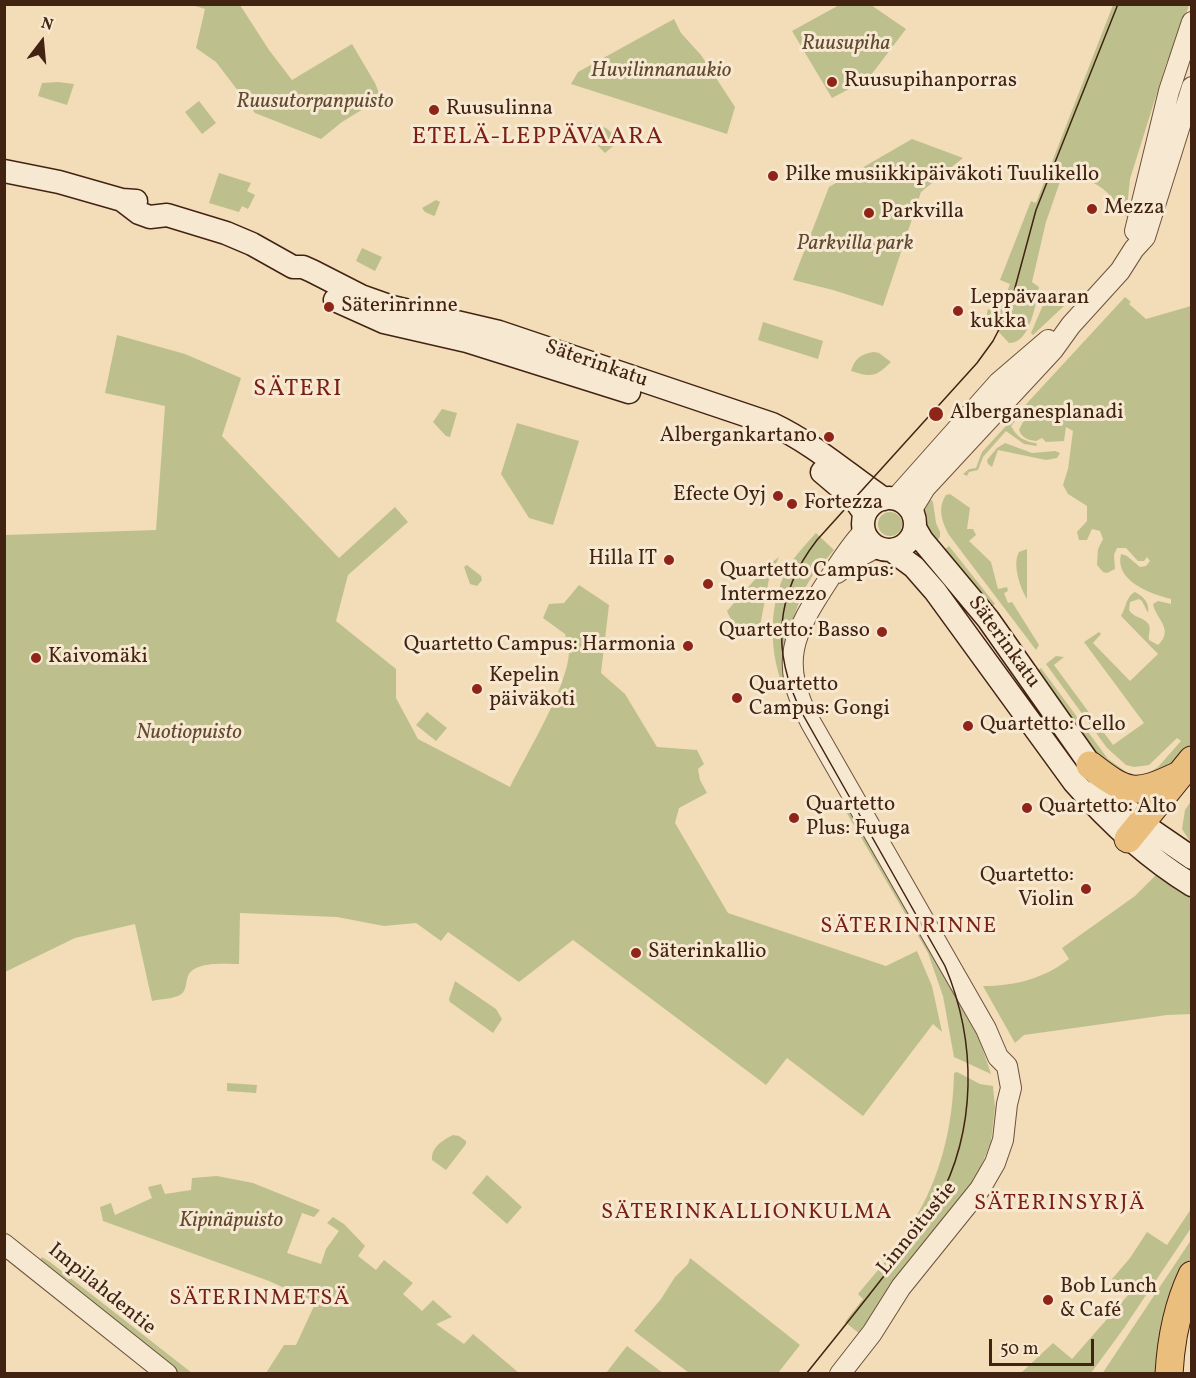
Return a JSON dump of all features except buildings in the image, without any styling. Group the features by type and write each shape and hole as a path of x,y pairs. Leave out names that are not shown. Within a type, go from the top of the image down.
{"highway":[{"path":"1090,765 1116,784 1139,790 1157,786 1187,772"},
{"path":"1141,836 1187,772"},
{"path":"1170,1363 1175,1320 1191,1275"}],"main road":[{"name":"Säterinkatu","path":"5,172 59,182 122,200 153,204 167,215 207,225 252,244 293,267 303,267 312,271 361,296 392,307 499,332 772,424 799,437 901,509 922,540 988,619 1164,867 1191,885"},
{"name":"Säterinkatu","path":"293,267 297,277 305,284 384,322 467,341 653,400 755,434 808,460 855,500 875,536 914,567 935,591 1074,782 1141,836 1191,858"},
{"path":"873,504 901,509 907,544 875,536 873,504"}],"street":[{"path":"1134,249 1136,225 1162,117 1191,22"},
{"path":"901,509 925,488 1053,350 1071,325 1120,272 1134,249 1145,237 1191,87"},
{"name":"Linnoitustie","path":"840,1374 872,1333 901,1287 990,1174 1003,1140 1011,1088 1006,1066 998,1057 986,1029 811,723 796,692 792,667 796,635 846,551 875,536"},
{"name":"Impilahdentie","path":"4,1244 167,1374"}],"green space":[{"name":"Ruusupiha","path":"841,4 871,5 906,29 868,79 832,98 792,31"},
{"name":"Ruusutorpanpuisto","path":"192,5 240,5 269,50 292,80 352,44 375,83 381,98 342,122 321,139 255,113 216,62 196,48 205,9"},
{"path":"1113,5 1189,5 1171,62 1167,61 1130,179 1126,217 1107,192 1100,187 1084,179 1062,176 1046,222 1032,282 1039,287 1034,312 1022,337 1016,342 1009,343 996,329 994,330 987,318 987,312 988,309 999,313 1010,284 1000,280 1031,201 1036,203"},
{"name":"Huvilinnanaukio","path":"674,19 681,33 701,55 735,107 727,134 571,84 578,72"},
{"path":"42,83 74,84 67,105 38,96"},
{"path":"199,101 216,123 202,134 185,112"},
{"path":"589,123 606,128 620,140 605,153 591,139 584,136"},
{"name":"Parkvilla park","path":"912,139 963,158 921,192 883,306 793,280 829,187"},
{"path":"219,173 251,183 247,191 255,195 248,209 242,206 239,212 209,203"},
{"path":"436,200 440,202 435,215 425,212 422,208"},
{"path":"362,248 382,257 375,271 356,261"},
{"path":"1049,291 1079,292 1033,335 1031,333"},
{"path":"1125,297 1131,302 1129,304 1146,319 1191,306 1191,746 1172,765 1149,773 1158,767 1181,741 1177,738 1149,765 1134,767 1126,765 1107,748 1046,664 1056,656 1064,657 1054,665 1113,745 1144,723 1084,642 1099,632 1101,634 1093,643 1130,681 1158,654 1121,616 1128,599 1135,592 1145,600 1148,613 1139,599 1130,602 1129,610 1133,615 1147,622 1150,627 1149,640 1158,645 1165,634 1163,624 1153,604 1158,601 1171,604 1171,599 1136,585 1123,572 1120,563 1121,554 1140,567 1146,566 1150,561 1147,557 1144,561 1138,561 1126,548 1117,548 1114,555 1115,569 1107,573 1103,572 1097,565 1098,549 1103,539 1100,531 1092,529 1087,540 1079,540 1077,532 1087,521 1087,506 1068,494 1063,485 1068,469 1073,431 1066,427 1064,441 1046,442 1042,438 1033,441 1024,437 1019,430 1023,422 1030,418 1016,420 1011,426 1015,433 1024,440 1036,443 1037,446 1024,444 1006,431 983,457 978,470 969,472 967,476 963,474 969,469 976,468 982,452"},
{"path":"763,322 823,341 818,359 758,340"},
{"name":"Nuotiopuisto","path":"117,335 185,354 241,378 222,436 339,558 395,507 408,522 348,575 336,621 396,669 396,698 418,739 510,787 554,701 567,666 569,652 565,634 543,618 549,604 564,603 579,585 609,605 601,673 625,694 657,747 697,750 704,764 698,769 700,780 707,793 679,808 675,823 728,913 886,966 917,951 932,986 942,1032 933,1024 863,1116 787,1058 766,1085 573,940 519,982 448,932 441,941 416,923 384,926 337,917 240,913 239,964 213,964 198,967 189,974 183,993 174,997 152,1001 135,924 75,938 5,972 5,535 156,530 165,406 105,393"},
{"path":"874,352 891,362 872,375 851,371 859,357"},
{"path":"442,409 457,413 450,437 446,436 433,422"},
{"path":"517,423 579,441 553,525 529,518 501,474"},
{"path":"1005,443 1032,453 1055,451 1060,453 1057,458 1046,460 998,450 992,467 987,460 997,448"},
{"path":"950,494 970,508 967,529 973,529 976,535 969,541 991,562 998,589 1007,587 1008,591 1004,593 1008,603 1012,602 1039,645 1036,650 949,535 941,510 943,500 946,495"},
{"path":"929,497 933,502 936,523 940,532 940,537 936,542 924,521 924,511"},
{"path":"890,512 898,516 902,524 898,532 890,536 882,532 878,524 882,516"},
{"path":"816,533 834,550 813,575 795,613 788,654 787,682 783,687 778,672 773,639 778,590 792,561"},
{"path":"949,546 995,604 990,608 944,550"},
{"path":"1027,549 1027,599 1022,589 1016,563 1019,552"},
{"path":"779,557 769,579 760,626 734,626 727,611 766,567"},
{"path":"467,565 481,576 482,580 477,586 470,584 464,567"},
{"path":"1041,668 1108,759 1132,776 1102,762 1037,671"},
{"path":"427,712 447,728 436,741 416,725"},
{"path":"846,800 974,1030 976,1029 991,1074 954,1057 943,996 928,953 841,803"},
{"path":"1191,801 1191,843 1182,829 1185,810"},
{"path":"1161,870 1191,890 1191,1014 1167,1015 1024,1035 1015,1043 983,986 1017,983 1049,972 1059,966 1069,959 1062,948 1135,896"},
{"path":"455,981 496,1009 502,1019 493,1033 450,1002"},
{"path":"957,1072 980,1084 993,1086 995,1107 991,1142 977,1176 967,1193 861,1335 845,1322 863,1299 858,1294 901,1241 923,1205 944,1150 951,1112 954,1073"},
{"path":"227,1083 257,1085 256,1093 227,1091"},
{"path":"453,1135 459,1136 466,1141 466,1144 446,1170 432,1160 432,1155 438,1145"},
{"path":"487,1175 522,1207 507,1224 472,1193"},
{"name":"Kipinäpuisto","path":"217,1176 253,1183 320,1210 314,1217 302,1213 287,1253 321,1264 326,1249 339,1231 327,1223 333,1217 344,1224 365,1246 358,1256 376,1270 384,1260 413,1283 403,1294 422,1311 433,1300 452,1317 436,1324 464,1344 473,1334 519,1373 266,1373 284,1345 296,1345 314,1306 318,1303 269,1281 103,1221 100,1207 111,1203 115,1215 152,1198 148,1187 161,1184 165,1194 191,1190 192,1178"},
{"path":"1191,1209 1191,1228 1091,1373 1022,1372 1053,1343 1072,1359 1129,1294 1112,1279 1130,1258 1147,1232 1167,1245"},
{"path":"1191,1240 1191,1258 1160,1373 1102,1374"},
{"path":"42,1257 192,1373 178,1373 137,1343 39,1261"},
{"path":"690,1258 800,1345 778,1373 689,1373 634,1331 661,1299 675,1277 688,1264"},
{"path":"627,1346 663,1373 606,1373"}],"tram line":[{"path":"806,1374 910,1244 937,1203 960,1146 966,1116 968,1086 963,1025 945,966 802,713 792,690 785,668 782,646 782,624 786,602 803,560 817,540 977,363 993,341 1009,310 1036,210 1118,4"}],"place":[{"name":"Ruusupihanporras","path":"832,82"},
{"name":"Ruusulinna","path":"434,110"},
{"name":"Pilke musiikkipäiväkoti Tuulikello","path":"773,176"},
{"name":"Mezza","path":"1092,209"},
{"name":"Parkvilla","path":"869,213"},
{"name":"Säterinrinne","path":"329,307"},
{"name":"Leppävaaran kukka","path":"958,311"},
{"name":"Alberganesplanadi","path":"936,414"},
{"name":"Albergankartano","path":"829,437"},
{"name":"Efecte Oyj","path":"778,496"},
{"name":"Fortezza","path":"792,504"},
{"name":"Hilla IT","path":"669,560"},
{"name":"Quartetto Campus: Intermezzo","path":"708,584"},
{"name":"Quartetto: Basso","path":"882,632"},
{"name":"Quartetto Campus: Harmonia","path":"688,646"},
{"name":"Kaivomäki","path":"36,658"},
{"name":"Kepelin päiväkoti","path":"477,689"},
{"name":"Quartetto Campus: Gongi","path":"737,698"},
{"name":"Quartetto: Cello","path":"968,726"},
{"name":"Quartetto: Alto","path":"1027,808"},
{"name":"Quartetto Plus: Fuuga","path":"794,818"},
{"name":"Quartetto: Violin","path":"1086,889"},
{"name":"Säterinkallio","path":"636,953"},
{"name":"Bob Lunch & Café","path":"1048,1300"}],"district":[{"name":"ETELÄ-LEPPÄVAARA","path":"538,139"},
{"name":"SÄTERI","path":"298,391"},
{"name":"SÄTERINRINNE","path":"909,928"},
{"name":"SÄTERINSYRJÄ","path":"1060,1205"},
{"name":"SÄTERINKALLIONKULMA","path":"747,1214"},
{"name":"SÄTERINMETSÄ","path":"260,1300"}]}
